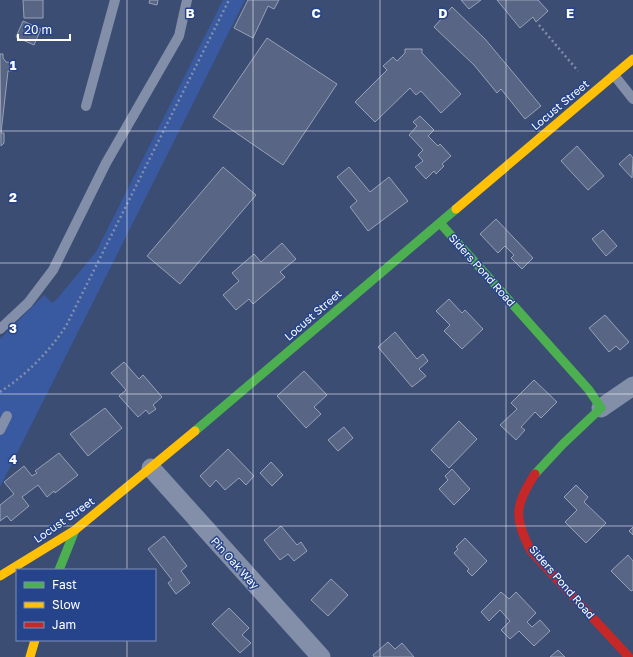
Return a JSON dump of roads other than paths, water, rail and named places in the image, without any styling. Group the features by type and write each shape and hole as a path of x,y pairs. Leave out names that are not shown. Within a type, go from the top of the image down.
{"main road":[{"name":"Locust Street","path":"0,576 75,530 151,468 633,59"},
{"name":"Siders Pond Road","path":"440,223 589,390 601,408 533,474 523,493 518,518 521,531 531,551 628,657"},
{"path":"59,569 75,530"},
{"path":"30,657 35,641"}],"street":[{"name":"Siders Pond Road","path":"601,408 633,386"},
{"name":"Pin Oak Way","path":"151,468 321,657"}],"lane":[{"path":"86,106 115,0"},
{"path":"0,329 28,303 53,270 106,163 179,36 187,0"},
{"path":"614,76 633,99"},
{"path":"0,430 7,416"}]}
